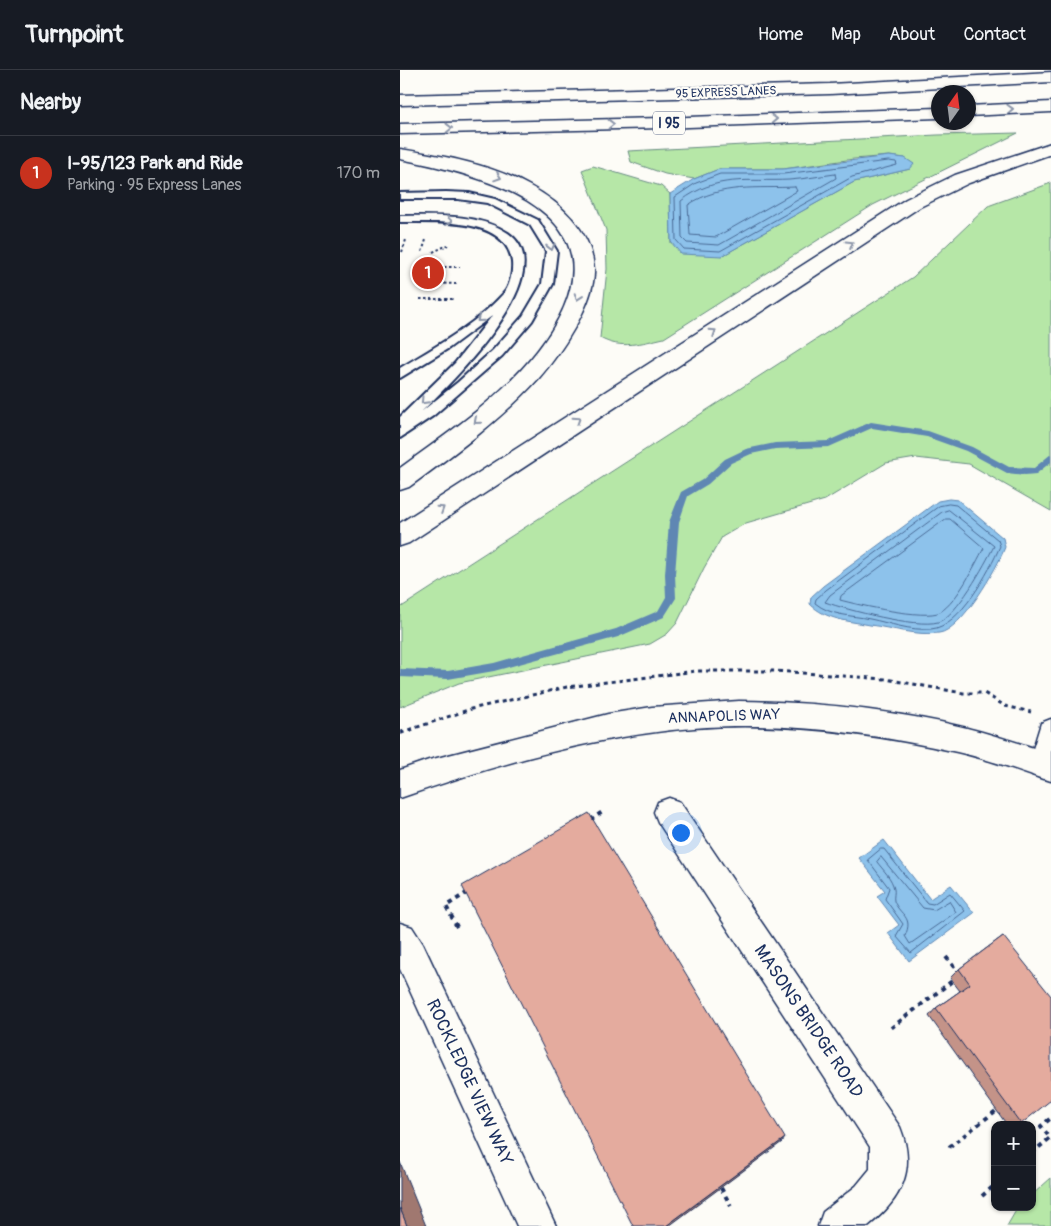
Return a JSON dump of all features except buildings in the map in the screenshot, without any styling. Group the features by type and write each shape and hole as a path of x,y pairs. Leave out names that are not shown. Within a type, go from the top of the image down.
{"main road":[{"name":"95 EXPRESS LANES","path":"400,100 830,89 1051,77"},
{"path":"976,111 1051,107"},
{"name":"I 95","path":"400,129 672,123 931,112"},
{"path":"400,536 913,203 962,179 1051,148"},
{"path":"400,154 470,168 505,179 537,196 560,214 574,233 582,255 584,274 579,296 566,325 547,354 521,383 480,419 400,481"},
{"name":"ANNAPOLIS WAY","path":"400,784 429,774 608,726 658,719 766,712 812,715 887,724 959,739 1047,766"},
{"path":"1047,766 1051,732"},
{"name":"MASONS BRIDGE ROAD","path":"669,812 887,1140 890,1150 890,1163 889,1173 883,1186 876,1195 837,1226"},
{"name":"ROCKLEDGE VIEW WAY","path":"400,939 411,956 537,1226"}],"lane":[{"path":"400,196 464,196 489,200 514,209 535,221 547,234 553,251 552,266 538,302 520,329 463,386 430,413 400,433"},
{"path":"400,220 445,220 491,227 505,235 518,255 518,270 509,295 496,321 477,344 400,424"},
{"path":"400,374 450,343 509,295"}],"path":[{"path":"402,252 407,237"},
{"path":"422,252 427,237"},
{"path":"433,252 448,245"},
{"path":"429,267 460,267"},
{"path":"424,283 456,284"},
{"path":"420,299 453,299"},
{"path":"984,693 1005,706"},
{"path":"588,821 604,811"},
{"path":"457,927 446,906 471,891"},
{"path":"946,957 958,972"},
{"path":"891,1028 952,981"},
{"path":"949,1147 997,1110"},
{"path":"1036,1150 1050,1138 1042,1126 1051,1118"},
{"path":"720,1188 731,1206"},
{"path":"982,1196 991,1188"}],"green space":[{"path":"1018,133 873,205 664,338 624,345 608,342 600,338 607,269 606,230 582,170 593,166 661,186 670,194 671,243 722,256 854,182 910,169 905,158 889,156 854,159 783,169 719,169 694,179 665,174 631,162 628,151 937,135"},
{"path":"1051,183 1051,511 969,464 916,458 886,463 825,500 746,523 722,537 704,568 677,623 667,634 650,644 459,683 400,707 400,608 913,277 988,206"},
{"path":"1051,1178 1051,1226 1007,1226 1016,1211 1036,1211 1036,1191"}],"water":[{"path":"889,156 905,158 914,164 910,169 854,182 722,256 681,254 671,242 670,194 694,179 719,169 783,169"},
{"path":"958,500 1003,538 1005,547 995,569 978,597 958,622 948,630 931,634 846,621 830,617 810,604 811,597 823,586 938,501"},
{"path":"884,840 930,899 951,885 974,913 909,961 888,933 899,925 877,896 885,891 859,858"}],"waterway":[{"path":"400,673 448,675 494,667 618,633 661,614 671,598 670,574 674,522 684,494 705,482 728,461 749,451 775,446 829,444 871,425 928,434 969,449 1007,470 1036,471 1051,457"}],"place":[{"name":"I-95/123 Park and Ride","path":"428,273"}]}
